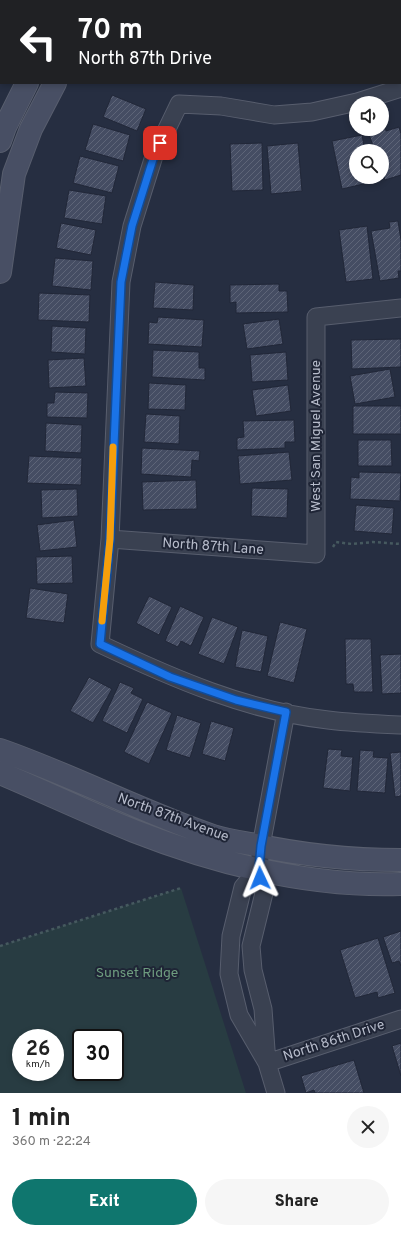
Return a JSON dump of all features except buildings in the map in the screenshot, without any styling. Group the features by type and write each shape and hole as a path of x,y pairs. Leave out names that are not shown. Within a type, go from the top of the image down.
{"street":[{"path":"0,142 5,127 26,84"},
{"path":"0,272 14,174 31,129 54,84"},
{"path":"401,88 357,102 312,112 274,115 221,106 179,104 154,156 132,226 121,282 110,539 100,644 170,677 236,700 327,720 401,725"},
{"name":"West San Miguel Avenue","path":"316,549 316,317 401,308"},
{"name":"North 87th Lane","path":"110,539 316,549"},
{"path":"276,1093 267,1063 263,1009 252,970 251,946 264,893 259,868 261,846 286,712"},
{"name":"North 87th Avenue","path":"0,750 32,761 168,820 214,837 340,858 401,860"},
{"name":"North 87th Avenue","path":"0,773 136,832 210,857 322,881 380,885 401,884"},
{"path":"259,868 243,888 231,936 229,974 239,1015 267,1063"},
{"path":"232,988 256,982"},
{"name":"North 86th Drive","path":"267,1063 401,1019"}],"path":[{"path":"316,549 331,549 336,542 352,544 373,542 401,544"},
{"path":"0,946 181,888"}],"green space":[{"name":"Sunset Ridge","path":"181,888 246,1093 0,1093 0,946"}],"slow traffic":[{"path":"102,621 110,539 113,447"}],"route":[{"path":"160,143 154,156 132,226 121,282 110,539 100,644 170,677 236,700 286,712 261,846 259,868 260,878"}]}
